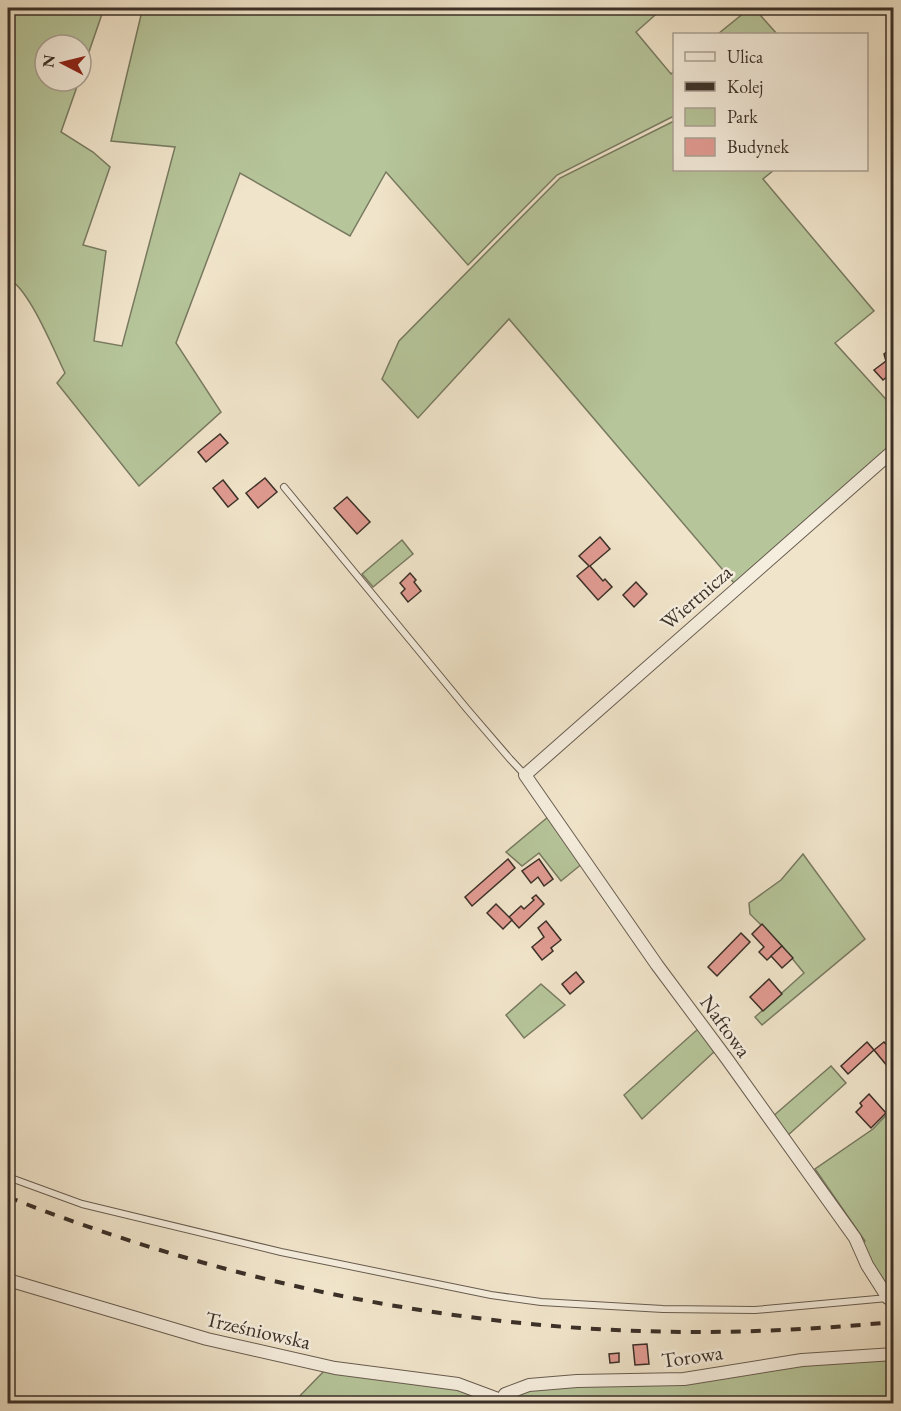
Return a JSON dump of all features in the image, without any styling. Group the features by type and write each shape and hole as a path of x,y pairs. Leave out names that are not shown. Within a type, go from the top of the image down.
{"street":[{"name":"Wiertnicza","path":"525,775 894,450"},
{"name":"Naftowa","path":"525,775 657,965 855,1238 867,1264 891,1297"},
{"name":"Trześniowska","path":"8,1280 207,1339 335,1368 458,1384 500,1402"},
{"name":"Torowa","path":"500,1402 505,1394 529,1385 577,1381 684,1379 802,1360 894,1354"}],"lane":[{"path":"284,487 467,709 525,775"},
{"path":"8,1177 82,1204 281,1252 491,1295 585,1305 755,1310 891,1297"}],"green space":[{"path":"8,8 663,8 636,32 671,74 673,72 673,117 557,175 468,265 386,172 350,236 240,173 176,343 221,412 139,486 57,383 65,373 24,294 16,284 8,279","holes":["142,11 111,141 175,147 122,346 94,341 106,251 83,245 110,167 93,152 61,132 75,93 33,93 33,33 93,33 93,40 102,14"]},
{"path":"750,8 754,8 776,33 719,33"},
{"path":"673,122 673,171 773,171 763,179 874,311 835,343 893,407 893,443 734,583 509,319 418,418 382,379 399,341 560,178"},
{"path":"402,540 413,554 373,587 362,574"},
{"path":"548,817 583,863 561,881 539,853 522,866 506,852"},
{"path":"803,854 865,939 762,1025 755,1017 804,973 782,946 750,914 749,903 781,880"},
{"path":"541,984 565,1005 524,1038 506,1015"},
{"path":"698,1029 716,1050 642,1119 624,1095"},
{"path":"831,1066 846,1083 786,1137 772,1117"},
{"path":"893,1108 893,1297 858,1246 865,1241 815,1169 873,1129"},
{"path":"893,1360 893,1403 507,1404 516,1394 532,1389 776,1367"},
{"path":"326,1369 448,1386 467,1392 478,1403 292,1404"}],"building":[{"path":"894,346 894,371 883,380 874,370 886,361 884,354"},
{"path":"220,434 228,443 206,462 198,452"},
{"path":"265,478 277,492 258,508 246,493"},
{"path":"223,480 238,499 228,507 213,488"},
{"path":"347,497 370,522 357,534 334,508"},
{"path":"600,537 610,549 590,566 603,581 605,579 612,587 598,600 577,576 589,566 579,556"},
{"path":"410,573 421,591 408,602 401,593 405,589 400,583"},
{"path":"636,582 647,594 634,607 623,595"},
{"path":"508,859 515,868 472,906 465,897"},
{"path":"539,859 553,879 544,886 538,877 531,883 522,871"},
{"path":"536,895 544,904 519,928 509,917 521,906 524,909"},
{"path":"496,904 512,920 503,929 487,913"},
{"path":"546,921 561,940 542,960 532,947 544,937 538,928"},
{"path":"762,924 782,946 767,960 759,952 764,947 752,934"},
{"path":"741,933 750,942 717,976 708,967"},
{"path":"782,946 793,958 782,968 771,956"},
{"path":"576,972 584,982 570,994 562,984"},
{"path":"769,979 782,994 763,1011 750,997"},
{"path":"867,1042 874,1050 848,1074 841,1066"},
{"path":"884,1042 894,1053 893,1073 874,1050"},
{"path":"869,1094 886,1113 871,1128 856,1112 862,1106 860,1103"},
{"path":"647,1344 649,1364 635,1365 633,1345"},
{"path":"619,1353 619,1362 610,1363 609,1354"}],"railway":[{"path":"8,1197 84,1225 239,1272 318,1291 478,1318 559,1326 672,1332 767,1331 894,1322"}]}
